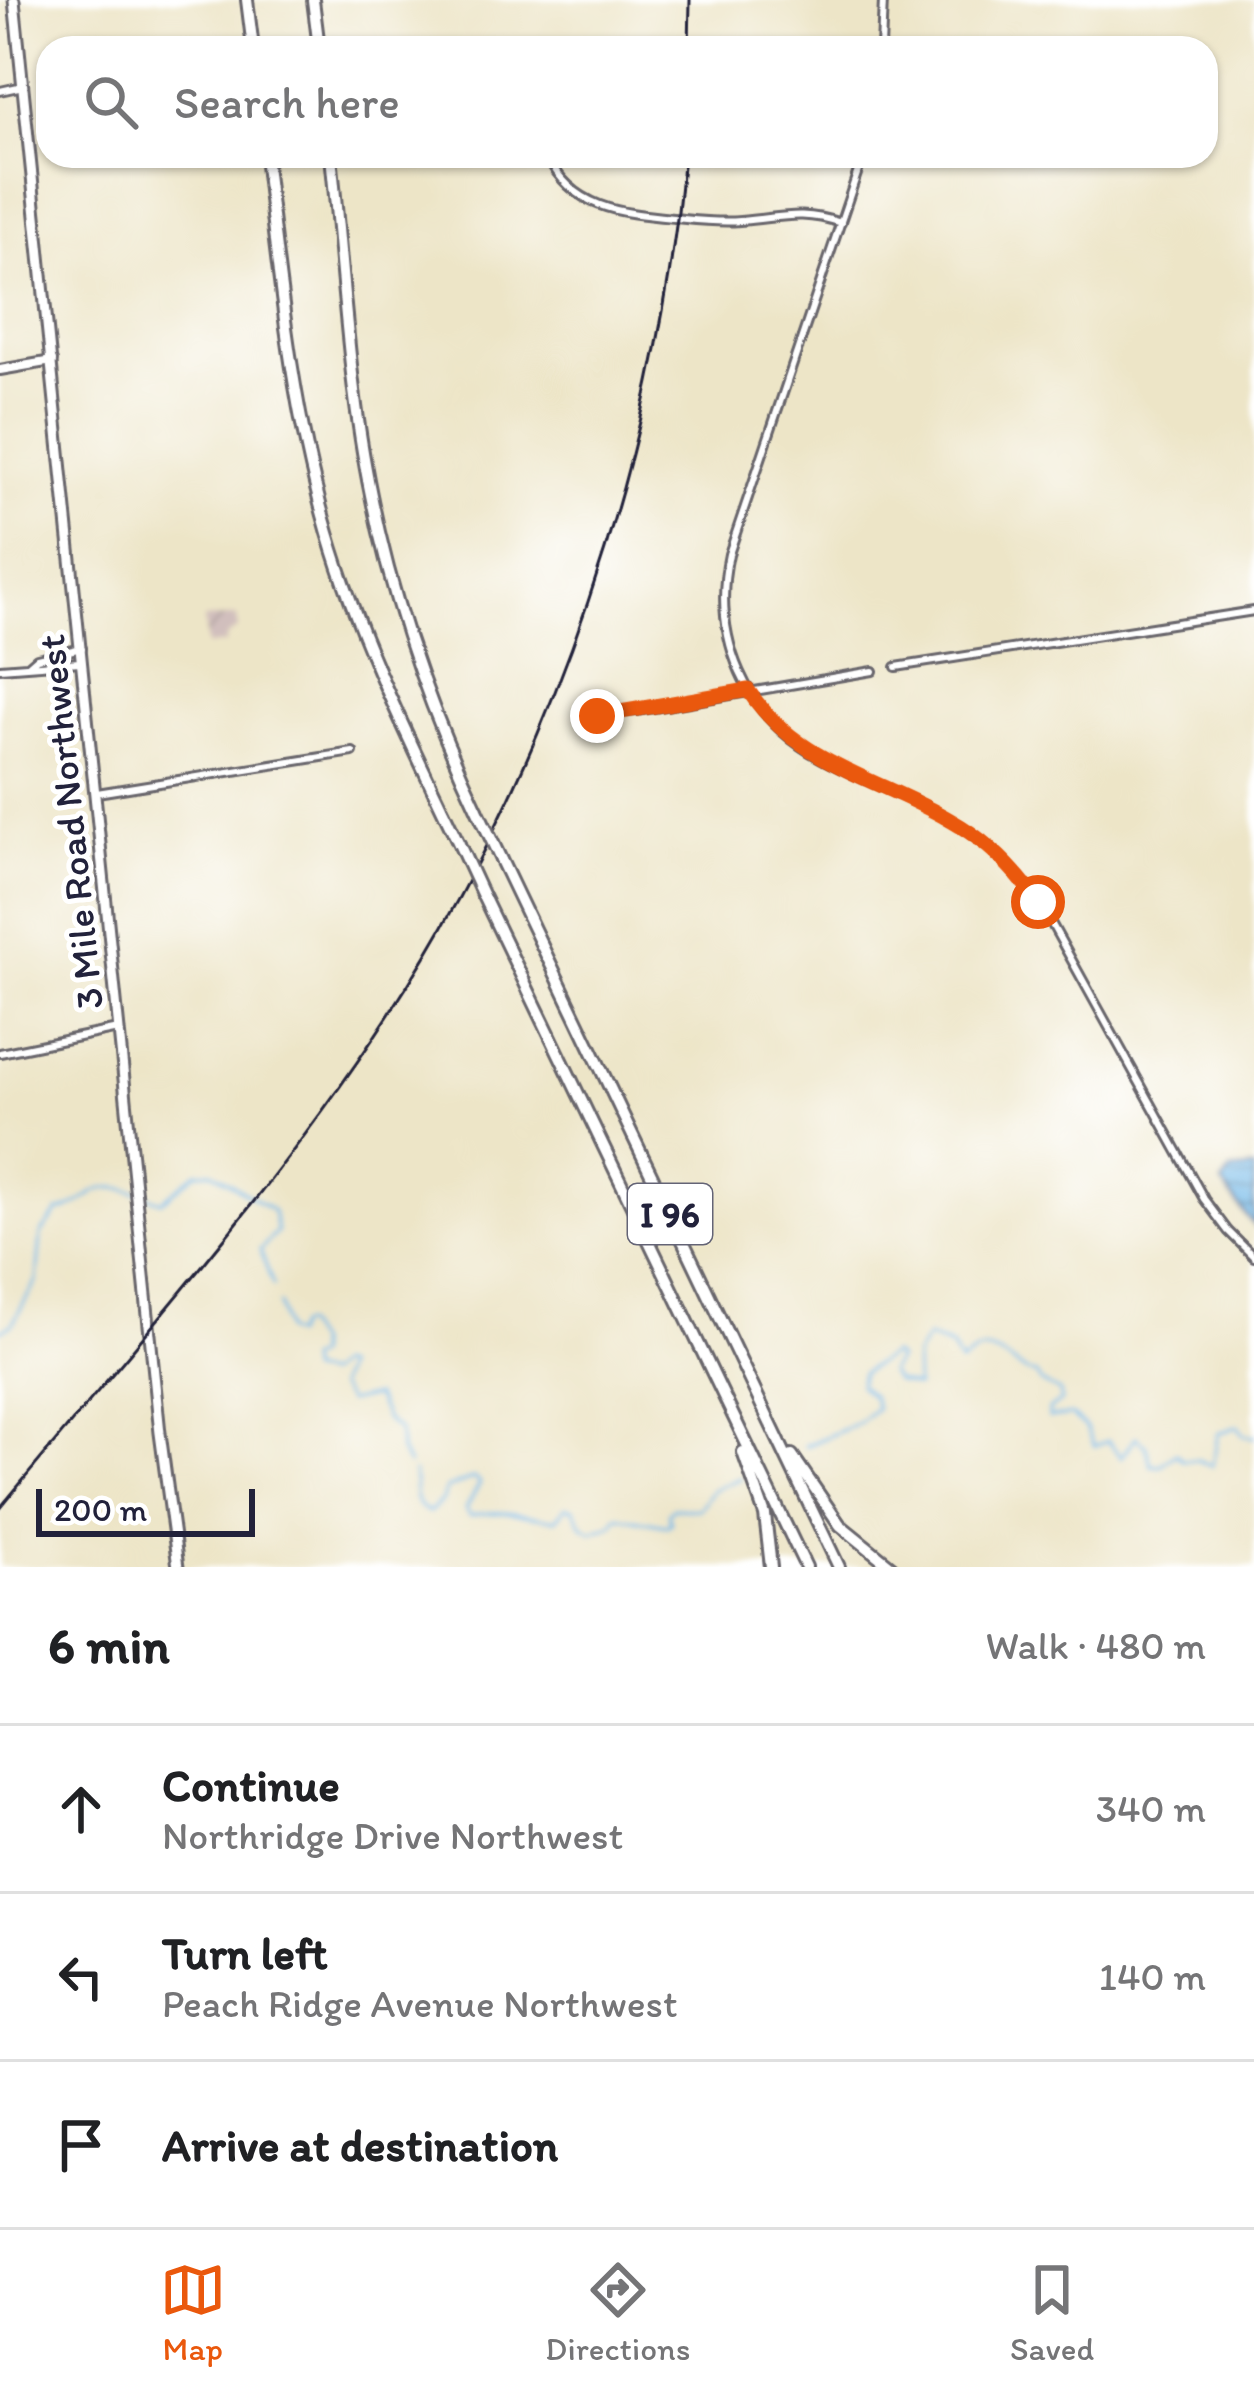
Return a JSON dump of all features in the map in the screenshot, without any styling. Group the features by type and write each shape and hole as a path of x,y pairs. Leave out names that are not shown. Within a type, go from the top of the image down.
{"highway":[{"path":"248,0 252,36"},
{"path":"314,0 318,36"},
{"name":"I 96","path":"266,168 291,372 329,536 385,686 806,1567"},
{"name":"I 96","path":"332,168 362,437 385,557 428,697 501,860 839,1567"},
{"path":"709,1365 762,1504 772,1567"},
{"path":"756,1393 826,1509 856,1542 892,1567"}],"main road":[{"name":"3 Mile Road Northwest","path":"14,0 160,1432 178,1567"}],"street":[{"path":"882,36 883,0"},
{"path":"0,91 23,86"},
{"path":"554,168 575,194 615,212 729,222 802,213 841,224"},
{"path":"859,168 727,563 725,625 734,662 770,720 800,746 949,819 984,842 1015,872 1045,912 1204,1199 1254,1257"},
{"path":"0,370 52,361"},
{"path":"896,667 1254,610"},
{"path":"0,668 16,670 37,658 82,648"},
{"path":"29,665 83,661"},
{"path":"580,716 650,709 873,670"},
{"path":"97,793 353,752"},
{"path":"0,1053 121,1028"}],"shaded area":[{"path":"237,616 238,629 227,636 225,644 207,646 204,619"}],"water":[{"path":"1254,1169 1254,1226 1222,1184 1231,1171"}],"waterway":[{"path":"0,1331 12,1324 37,1280 41,1234 58,1212 110,1188 162,1201 197,1172 212,1171 273,1211 277,1232 260,1250 273,1285"},
{"path":"279,1305 285,1332 293,1336 302,1324 315,1344 315,1356 307,1360 308,1372 326,1375 336,1365 343,1367 337,1387 347,1402 375,1396 386,1420 399,1431 400,1451 408,1465"},
{"path":"805,1446 858,1423 876,1408 872,1396 859,1385 862,1373 892,1354 897,1359 889,1372 895,1381 916,1387 915,1357 927,1338 951,1347 960,1363 985,1351 1036,1375 1041,1383 1060,1392 1061,1401 1049,1410 1049,1418 1071,1415 1086,1428 1094,1446 1108,1441 1121,1457 1136,1437 1146,1445 1151,1465 1160,1466 1176,1453 1182,1460 1212,1466 1218,1434 1238,1426 1244,1435 1254,1437"},
{"path":"413,1473 417,1501 429,1512 443,1500 446,1489 474,1478 480,1483 466,1509 470,1516 502,1513 556,1519 566,1507 574,1509 583,1526 592,1531 613,1524 617,1516 667,1525 673,1508 699,1509 712,1490 741,1478"}],"railway":[{"path":"689,36 690,0"},
{"path":"0,1508 201,1267 344,1081 447,919 500,817 547,712 622,493 649,381 682,168"}],"route":[{"path":"597,716 748,690 770,720 800,746 928,808 984,842 1038,902"}]}
